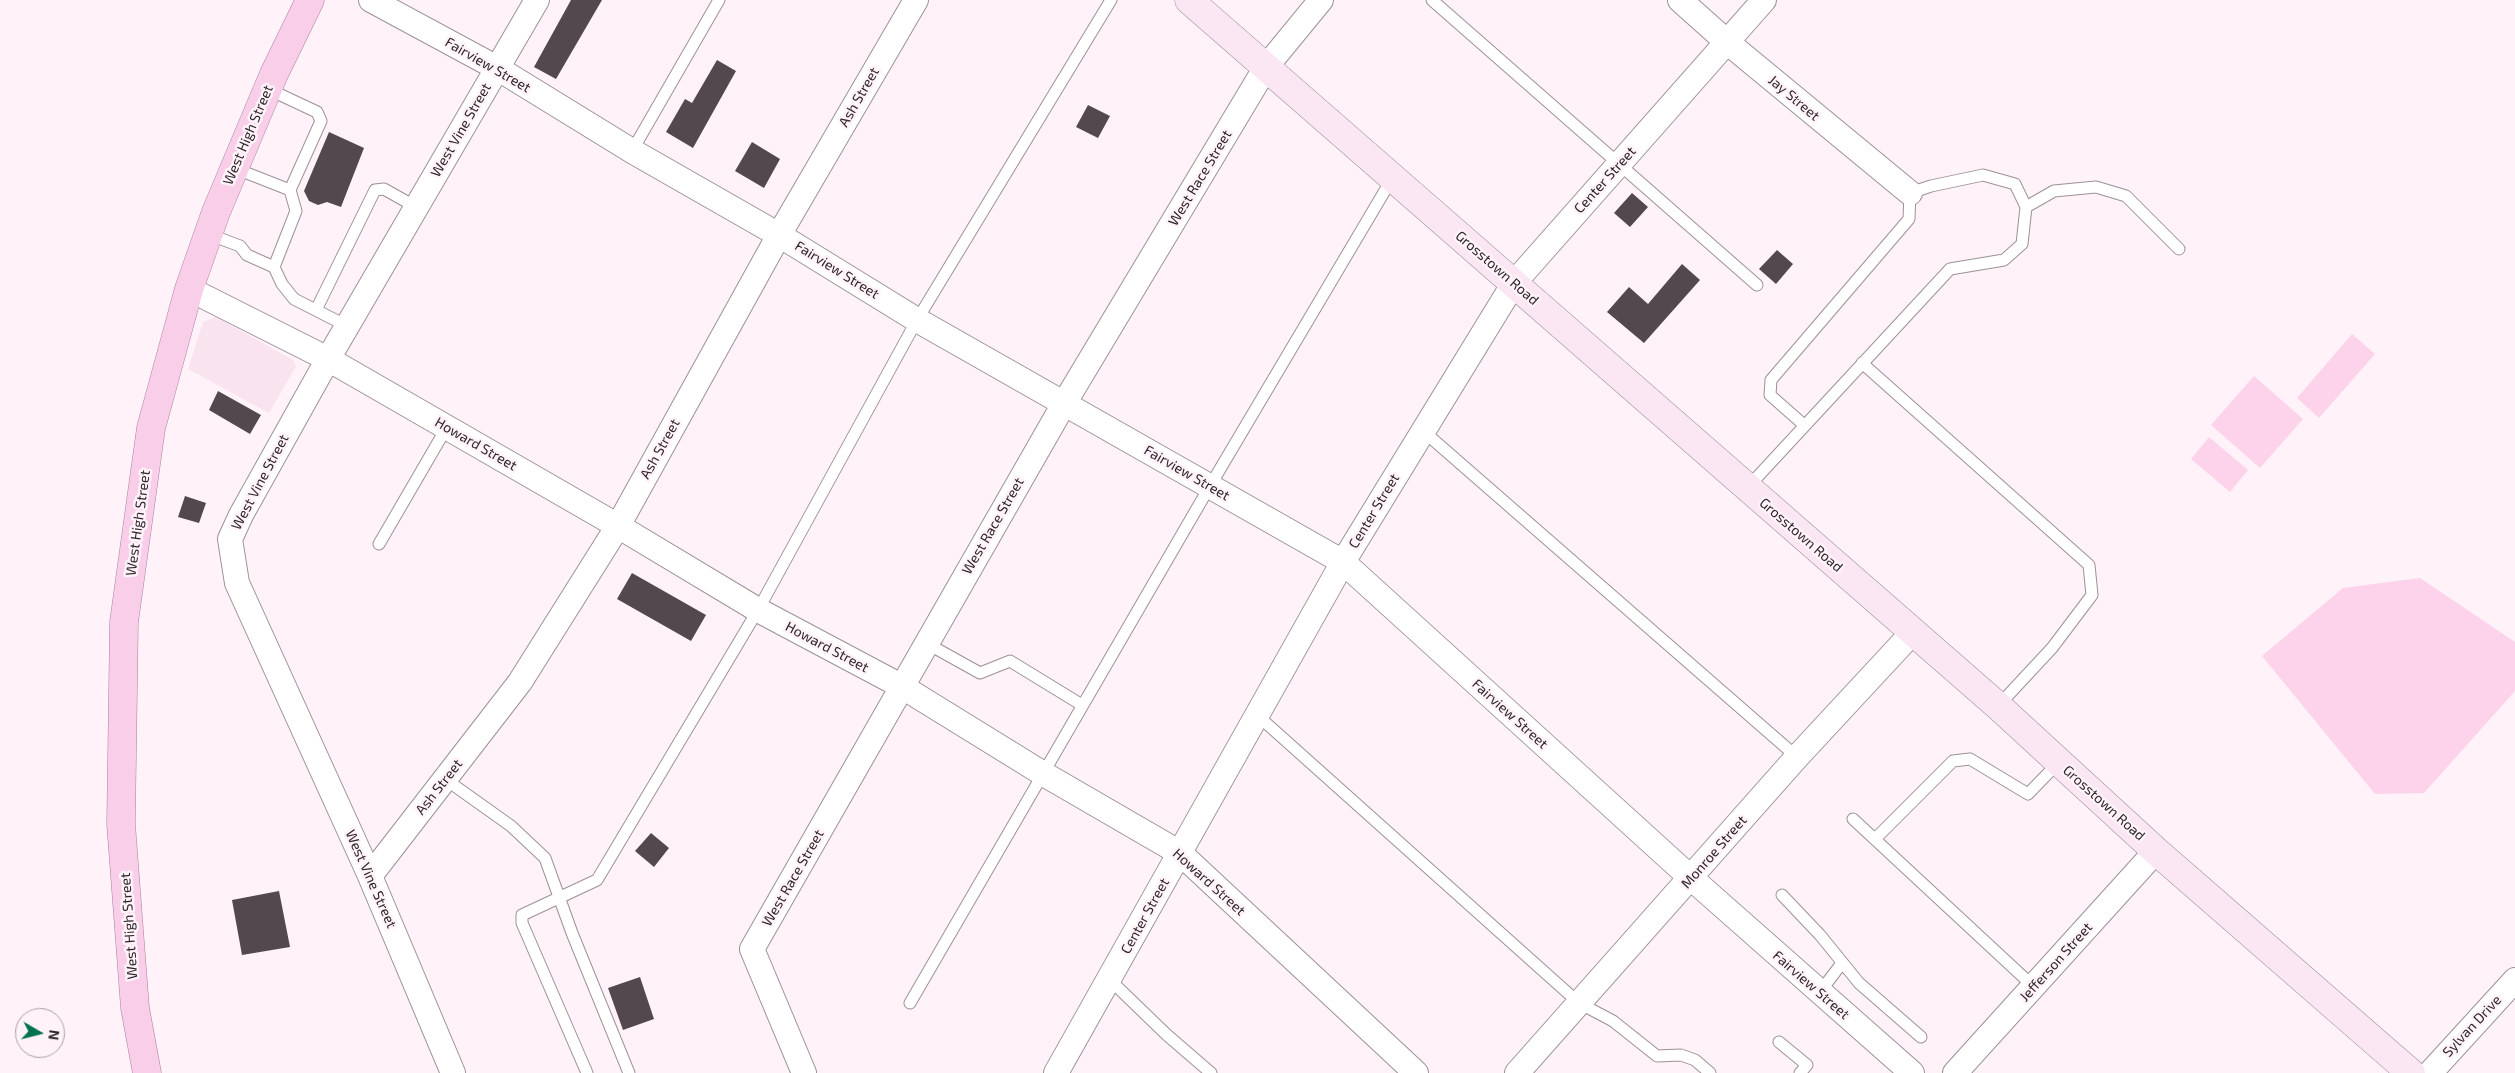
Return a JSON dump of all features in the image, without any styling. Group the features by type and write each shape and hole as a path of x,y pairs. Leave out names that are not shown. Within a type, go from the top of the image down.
{"main road":[{"name":"West High Street","path":"147,1073 135,1008 121,824 124,622 151,428 189,289 208,234 268,89 310,0"}],"street":[{"name":"Fairview Street","path":"371,0 497,68 632,151 779,234 917,320 1065,402 1343,562 1690,878 1912,1073"},
{"name":"West Vine Street","path":"453,1073 370,876 237,583 230,539 241,514 328,359 537,0"},
{"name":"Ash Street","path":"370,876 520,682 618,526 779,234 916,0"},
{"name":"Grosstown Road","path":"1189,0 1998,706 2156,851 2411,1073"},
{"name":"West Race Street","path":"804,1073 752,950 901,686 1065,402 1266,67 1321,0"},
{"name":"Jay Street","path":"1680,0 1727,42 1910,193"},
{"name":"Center Street","path":"1056,1073 1343,562 1422,430 1514,283 1764,0"},
{"name":"Howard Street","path":"189,289 328,359 618,526 758,610 901,686 1042,773 1180,853 1416,1073"},
{"name":"Monroe Street","path":"1516,1073 1797,757 1913,632"},
{"name":"Jefferson Street","path":"1955,1073 2156,851"},
{"name":"Sylvan Drive","path":"2430,1073 2515,980"}],"lane":[{"path":"632,151 719,0"},
{"path":"587,1073 522,923 525,912 597,880 758,610 917,320 1111,0"},
{"path":"1432,0 1757,285"},
{"path":"268,89 317,112 321,121 290,190 296,211 274,267"},
{"path":"234,168 290,190"},
{"path":"1748,487 1950,269 2004,260 2022,244 2026,207 2015,184 1983,176 1910,193 1909,220 1771,380 1770,394 1804,425"},
{"path":"910,1003 1042,773 1393,177"},
{"path":"2026,207 2054,191 2096,187 2126,196 2179,249"},
{"path":"316,310 375,190 384,189 416,207"},
{"path":"208,234 240,246 248,254 274,267 282,284 294,299 347,326"},
{"path":"1862,362 2089,564 2092,595 2052,648 1998,706"},
{"path":"379,544 447,427"},
{"path":"1422,430 1797,757"},
{"path":"926,643 980,672 1010,661 1082,705"},
{"path":"1257,716 1579,1003 1613,1021 1657,1056 1680,1055 1695,1060 1710,1073"},
{"path":"1875,839 1953,761 1970,759 2028,794 2059,762"},
{"path":"445,779 511,826 545,858 629,1073"},
{"path":"1853,819 2034,986"},
{"path":"1782,895 1859,983 1921,1037"},
{"path":"1820,992 1842,962"},
{"path":"1109,979 1167,1035 1211,1073"},
{"path":"1779,1042 1807,1065 1800,1073"}],"shaded area":[{"path":"216,317 293,360 296,366 269,413 188,369 203,322"},
{"path":"2352,334 2375,354 2319,418 2297,398"},
{"path":"2254,376 2303,419 2260,468 2211,425"},
{"path":"2209,437 2248,470 2230,492 2191,459"},
{"path":"2420,578 2515,642 2515,691 2424,793 2375,794 2262,656 2343,588"}],"building":[{"path":"571,0 602,0 556,79 534,67"},
{"path":"717,60 736,71 693,148 666,132 685,99 692,103"},
{"path":"1088,105 1110,116 1098,138 1076,127"},
{"path":"329,132 364,148 341,207 327,202 318,205 309,201 304,191"},
{"path":"752,142 780,159 764,188 735,171"},
{"path":"1632,193 1648,207 1630,227 1614,213"},
{"path":"1777,250 1793,264 1776,284 1759,269"},
{"path":"1682,264 1700,280 1644,343 1607,312 1629,287 1648,304"},
{"path":"218,391 261,415 250,434 209,410"},
{"path":"185,496 206,503 199,523 178,517"},
{"path":"632,573 706,615 691,641 617,599"},
{"path":"651,833 669,848 654,867 635,851"},
{"path":"279,891 290,947 242,955 232,900"},
{"path":"640,977 654,1019 623,1030 608,988"}]}
